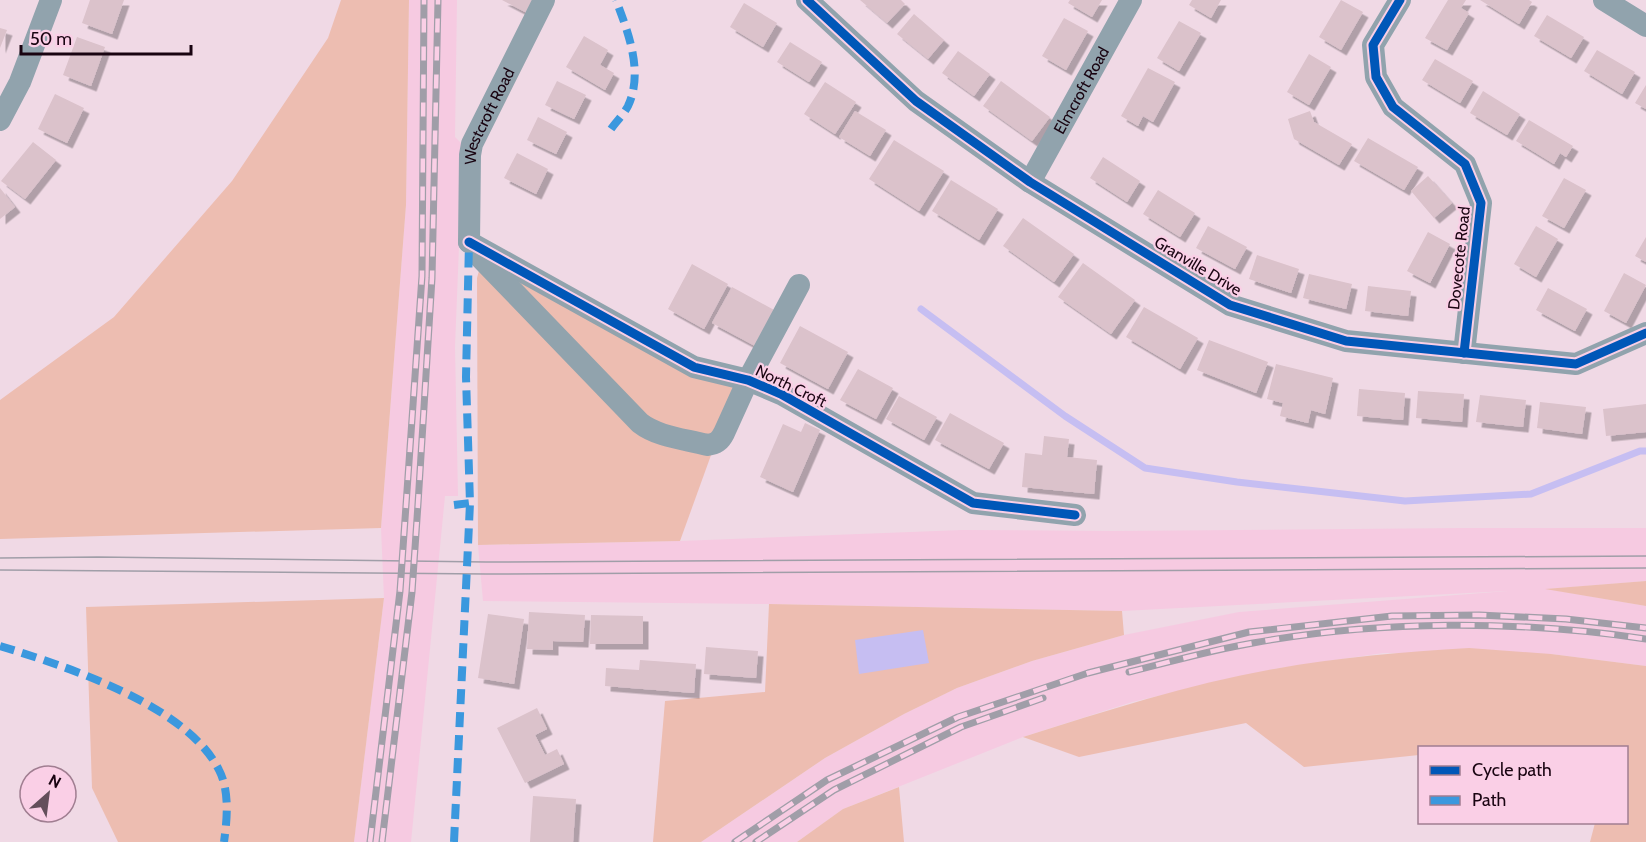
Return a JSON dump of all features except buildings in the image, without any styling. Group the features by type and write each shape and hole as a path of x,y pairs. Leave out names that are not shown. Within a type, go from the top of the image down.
{"street":[{"path":"0,120 20,82 51,0"},
{"name":"Westcroft Road","path":"469,242 472,144 544,0"},
{"name":"Granville Drive","path":"807,0 916,101 1030,182 1230,305 1346,341 1576,364 1646,333"},
{"name":"Elmcroft Road","path":"1030,182 1131,0"},
{"name":"Dovecote Road","path":"1400,0 1373,45 1376,76 1393,107 1465,164 1481,203 1464,353"},
{"path":"1604,0 1646,26"},
{"path":"469,242 480,258 649,429 707,445 720,440 748,380 799,285"},
{"name":"North Croft","path":"469,242 694,367 748,380 781,394 973,503 1075,515"}],"shaded area":[{"path":"341,0 409,0 406,205 381,528 0,539 0,400 114,317 232,181 328,38"},
{"path":"409,0 457,0 455,137 463,145 455,347 458,496 445,496 411,842 354,842 384,598 381,528 406,205"},
{"path":"483,256 736,386 680,541 478,545 477,278"},
{"path":"1646,528 1646,581 1548,589 1646,606 1646,666 1551,654 1383,653 1274,669 1132,702 1023,737 843,809 797,842 701,842 825,758 904,714 957,688 1032,661 1124,635 1239,612 1508,591 1122,611 483,601 478,545 680,541 962,530"},
{"path":"1646,581 1646,606 1545,589"},
{"path":"384,598 354,842 118,842 92,788 86,607"},
{"path":"769,604 1122,611 1124,635 1032,661 957,688 904,714 825,758 701,842 653,842 665,701 765,692"},
{"path":"923,630 929,663 859,674 855,640"},
{"path":"1469,648 1551,654 1646,666 1646,842 1590,842 1595,824 1628,824 1628,746 1418,746 1418,755 1304,767 1246,723 1079,757 1023,737 1148,699 1242,675 1347,658"},
{"path":"899,787 904,842 797,842 843,809"}],"waterway":[{"path":"921,309 1065,416 1145,468 1237,482 1405,501 1531,494 1640,451 1646,451"}],"tram line":[{"path":"0,558 98,557 486,562 1646,556"},
{"path":"0,570 486,574 1646,568"}],"railway":[{"path":"370,842 400,591 422,276 424,0"},
{"path":"382,842 412,592 418,504 432,278 438,0"},
{"path":"735,842 827,780 958,717 1088,673 1249,632 1392,616 1479,615 1566,619 1646,628"},
{"path":"1129,672 1253,643 1350,630 1449,625 1499,626 1549,628 1646,639"},
{"path":"756,842 834,790 961,727 1043,698"}],"marked path":[{"path":"611,129 628,106 635,80 629,39 616,0"},
{"path":"454,842 470,503 466,377 469,242"},
{"path":"454,505 470,503"},
{"path":"0,646 57,665 122,691 153,707 180,726 203,747 219,770 225,787 227,806 224,842"}],"cycle path":[{"path":"807,0 916,101 1030,182 1230,305 1346,341 1576,364 1646,333"},
{"path":"1400,0 1373,45 1376,77 1393,107 1465,164 1481,203 1464,353"},
{"path":"469,242 694,367 748,380 781,394 973,503 1075,515"}]}
